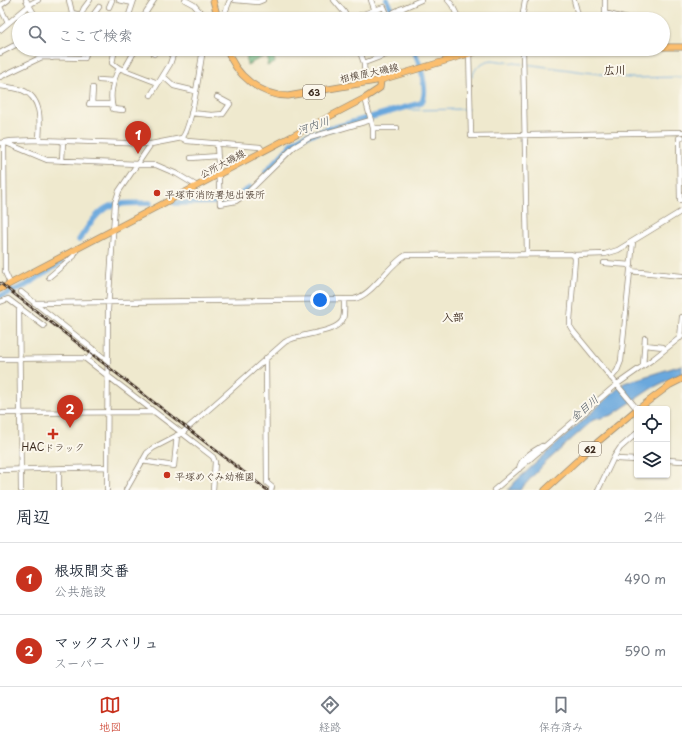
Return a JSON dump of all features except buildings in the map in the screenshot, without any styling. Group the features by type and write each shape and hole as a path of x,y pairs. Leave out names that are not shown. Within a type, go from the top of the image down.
{"main road":[{"path":"213,0 217,12"},
{"path":"670,47 682,47"},
{"name":"相模原大磯線","path":"230,56 232,62 244,77 261,89 280,96 299,95 381,80 422,69 456,56"},
{"name":"公所大磯線","path":"0,289 365,98 380,88 381,80"},
{"name":"62","path":"641,406 670,385 682,379"},
{"name":"62","path":"545,490 593,446 634,412"}],"street":[{"path":"8,0 0,6 8,23"},
{"path":"26,0 33,12"},
{"path":"21,12 38,0"},
{"path":"69,0 72,12"},
{"path":"82,12 90,0"},
{"path":"109,7 112,0"},
{"path":"120,0 133,2 130,12"},
{"path":"146,12 154,0"},
{"path":"223,12 230,0"},
{"path":"234,0 258,2 263,0"},
{"path":"334,0 344,12"},
{"path":"371,0 375,10"},
{"path":"395,12 421,0"},
{"path":"448,0 455,12"},
{"path":"523,12 526,0"},
{"path":"574,0 577,12"},
{"path":"605,0 605,12"},
{"path":"188,1 201,12"},
{"path":"369,12 384,7 389,12"},
{"path":"0,30 12,20"},
{"path":"0,53 12,47"},
{"path":"0,77 42,57 85,58 85,56"},
{"path":"114,56 112,63 119,68 158,82"},
{"path":"124,70 130,56"},
{"path":"151,95 170,64 172,56"},
{"path":"182,138 186,132 191,113 202,56"},
{"path":"362,56 364,63 365,83"},
{"path":"364,63 380,56"},
{"path":"469,56 471,136 682,132"},
{"path":"523,56 527,254"},
{"path":"119,68 113,81 111,104 112,109 123,110"},
{"path":"163,76 174,86 195,91"},
{"path":"99,80 113,81"},
{"path":"0,86 23,90 37,104 40,118 39,140"},
{"path":"93,88 91,104 111,104"},
{"path":"191,113 212,115 222,114 230,104 217,97"},
{"path":"365,98 373,128 373,137"},
{"path":"217,143 220,204 236,201 246,194 294,147 300,143 309,138 371,119"},
{"path":"373,128 398,128"},
{"path":"682,136 679,138 680,200 682,200"},
{"path":"2,143 11,141 39,140 151,144 182,138 187,141 260,147 263,151"},
{"path":"62,161 63,141"},
{"path":"2,143 42,158 62,161 156,165 177,174 197,186"},
{"path":"2,143 5,272 10,283"},
{"path":"107,490 106,467 109,302 114,209 119,191 151,144"},
{"path":"191,158 218,156"},
{"path":"34,303 354,299 363,296 396,262 406,256 527,254 574,255 612,253 682,211"},
{"path":"611,378 617,371 621,361 633,241"},
{"path":"49,277 74,256 77,248"},
{"path":"574,255 575,259 570,326 634,406"},
{"path":"604,263 631,265"},
{"path":"630,271 682,276"},
{"path":"21,292 108,361"},
{"path":"0,302 8,299 44,326"},
{"path":"126,490 147,453 153,448 180,434 290,338 325,331 338,324 343,318 344,299"},
{"path":"19,307 21,490"},
{"path":"494,490 519,469 520,464 530,454 548,444 616,385 681,337 682,317"},
{"path":"643,366 645,338"},
{"path":"645,345 663,347"},
{"path":"87,360 95,350"},
{"path":"0,359 84,358 180,434 213,458 215,462 213,490"},
{"path":"266,358 267,483 272,487 271,490"},
{"path":"0,413 154,412"},
{"path":"142,461 174,466 180,434"},
{"path":"598,490 614,457 620,448 634,436"},
{"path":"614,457 617,459 634,460"},
{"path":"670,460 682,460"},
{"path":"0,470 106,467"},
{"path":"59,469 59,490"},
{"path":"489,490 498,486"}],"green space":[{"path":"246,56 265,56 247,65"},
{"path":"265,56 274,56 275,63 267,66 267,57"}],"water":[{"path":"682,365 682,373 652,388 612,415 593,420 544,464 520,490 508,490 624,383"}],"waterway":[{"name":"河内川","path":"387,0 393,12"},
{"name":"河内川","path":"266,172 294,142 304,136 421,103 424,84 421,68 416,56"},
{"path":"472,77 475,70 488,61 492,60 522,64"},
{"path":"525,64 630,78 682,77"},
{"path":"407,108 409,110 469,109"},
{"name":"河内川","path":"175,203 223,202 236,197 250,188"},
{"name":"河内川","path":"79,240 96,216 108,207 119,204 150,203"},
{"name":"河内川","path":"0,296 25,286 62,262"}],"railway":[{"path":"0,283 267,490"}],"place":[{"name":"根坂間交番","path":"138,154"},
{"name":"平塚市消防署旭出張所","path":"157,193"},
{"name":"マックスバリュ","path":"70,428"},
{"name":"HACドラック","path":"53,434"},
{"name":"平塚めぐみ幼稚園","path":"167,475"}],"district":[{"name":"広川","path":"615,69"},
{"name":"入部","path":"453,316"}],"water label":[{"name":"金目川","path":"584,408"}]}
